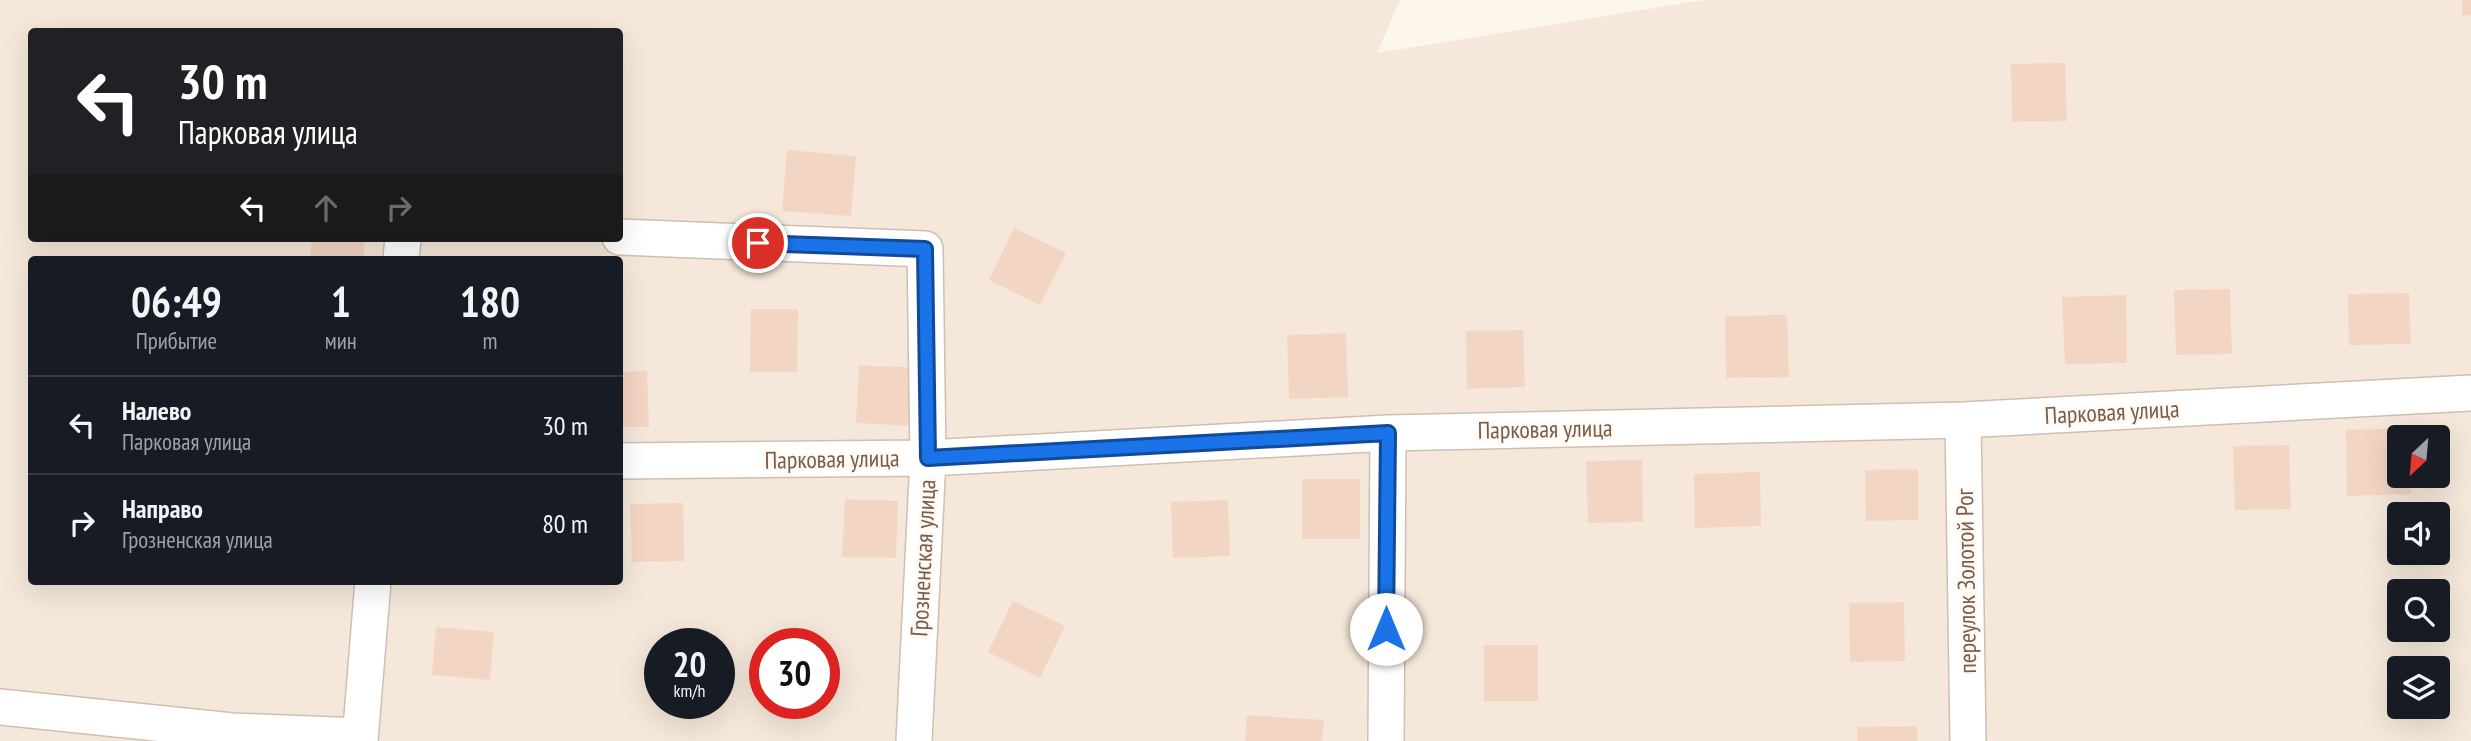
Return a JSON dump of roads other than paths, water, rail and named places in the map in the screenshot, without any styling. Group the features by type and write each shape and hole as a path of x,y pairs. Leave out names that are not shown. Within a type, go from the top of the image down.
{"street":[{"name":"Грозненская улица","path":"623,237 925,249 928,458 914,741"},
{"name":"Парковая улица","path":"623,461 928,458 1388,433 1964,420 2471,393"},
{"name":"переулок Золотой Рог","path":"1964,420 1968,741"},
{"path":"1385,741 1388,433"},
{"path":"0,708 232,731 360,738 373,585"}]}
